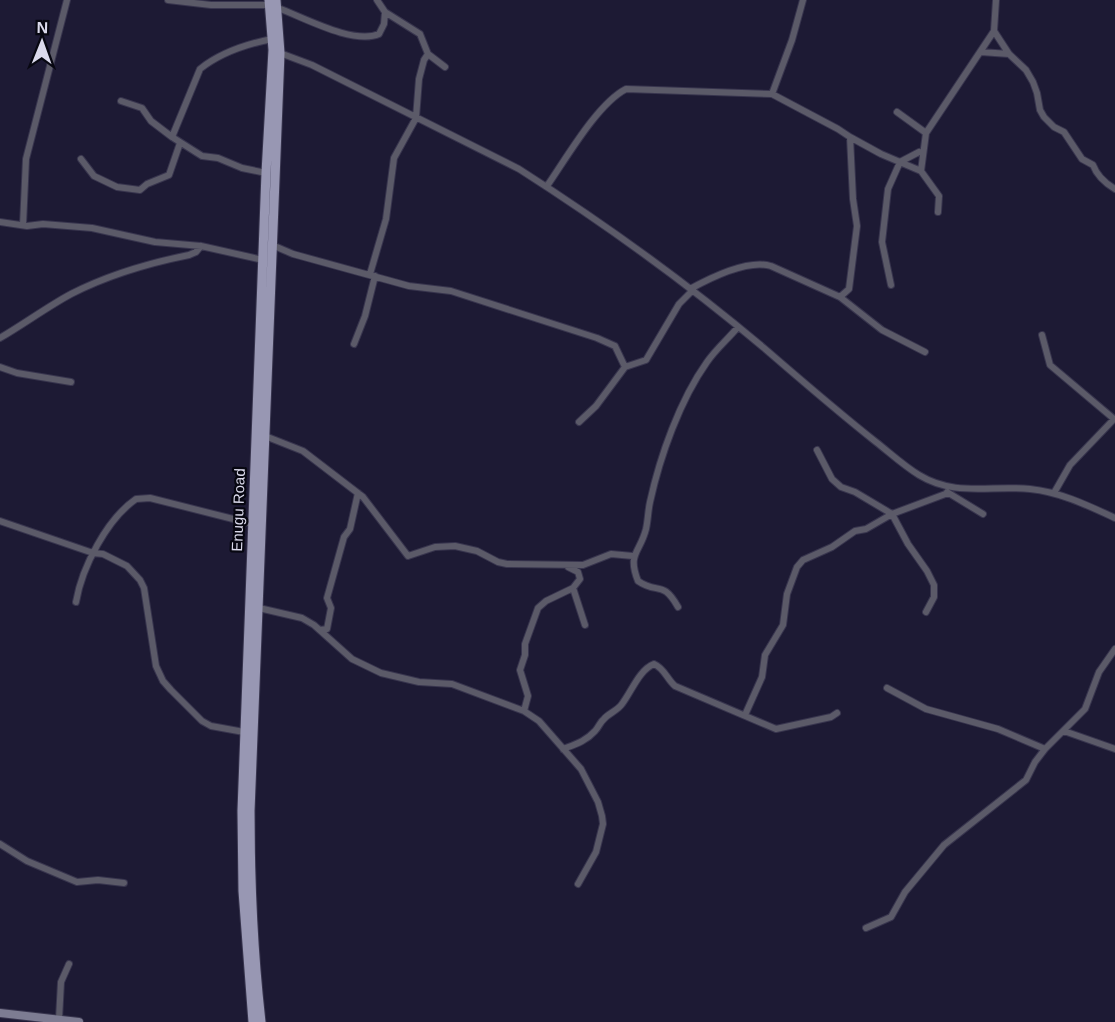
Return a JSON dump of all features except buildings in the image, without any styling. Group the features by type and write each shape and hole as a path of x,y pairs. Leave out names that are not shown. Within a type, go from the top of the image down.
{"main road":[{"name":"Enugu Road","path":"253,1022 243,891 244,732 273,3"},
{"path":"261,1022 255,973 250,879 252,732 259,608 280,52 273,3"}],"street":[{"path":"22,225 26,159 67,0"},
{"path":"168,0 273,3 332,29 367,36 379,34 384,24 385,12"},
{"path":"378,0 385,12 420,34 428,54 445,67"},
{"path":"772,94 792,40 803,0"},
{"path":"921,171 926,133 994,31 996,0"},
{"path":"994,31 1009,54 1026,69 1033,82 1044,117 1054,127 1064,132 1082,159 1093,165 1095,171 1115,189"},
{"path":"172,137 200,69 209,62 249,44 272,39"},
{"path":"280,52 312,65 519,169 547,186 667,270 821,398 919,475 943,486 963,489 1028,489 1054,493 1081,502 1115,518"},
{"path":"981,52 1009,54"},
{"path":"354,344 365,316 372,275 386,219 394,158 416,118 419,79 428,54"},
{"path":"547,186 599,113 615,94 626,89 772,94 850,137 921,171 939,196 938,212"},
{"path":"121,101 142,108 151,121 202,156 218,158 242,168 266,173"},
{"path":"897,112 926,133"},
{"path":"840,297 849,289 856,226 850,137"},
{"path":"81,159 94,176 117,187 140,190 147,184 169,175 180,143"},
{"path":"891,285 883,238 888,189 900,162 919,152"},
{"path":"0,222 92,228 155,242 201,246 263,260"},
{"path":"0,338 79,291 134,268 189,255 201,246"},
{"path":"272,246 409,286 451,291 597,338 615,346 625,367"},
{"path":"579,422 596,406 625,367 646,360 679,304 691,290 713,276 758,264 778,268 840,297 882,330 925,352"},
{"path":"678,607 665,589 645,586 638,581 633,556 645,531 650,502 676,421 704,366 738,327"},
{"path":"1042,335 1050,365 1115,418 1070,465 1054,493"},
{"path":"0,367 17,373 71,382"},
{"path":"265,436 303,452 358,493 408,556 414,556 435,547 455,546 477,551 507,564 583,566 611,554 633,556"},
{"path":"817,450 832,479 841,487 855,492 892,514 934,585 934,597 926,612"},
{"path":"943,486 948,493 983,514"},
{"path":"320,630 327,629 331,608 327,598 344,537 350,530 358,493"},
{"path":"745,715 762,677 765,655 783,625 787,594 797,567 803,560 832,547 855,531 866,529 892,514 948,493"},
{"path":"76,602 93,553 107,527 136,499 150,498 253,524"},
{"path":"0,521 93,553 103,554 127,566 144,588 156,666 163,681 202,721 211,726 244,732"},
{"path":"524,711 528,696 520,670 525,655 525,644 538,608 578,583 580,575 565,565"},
{"path":"573,588 585,624"},
{"path":"259,608 302,618 320,630 352,659 381,674 419,682 452,684 524,711 539,721 581,769 598,802 602,816 603,824 596,852 578,884"},
{"path":"866,928 891,917 904,892 944,845 1026,780 1035,762 1085,708 1099,672 1115,650"},
{"path":"563,749 585,741 604,718 613,714 638,679 654,664 662,668 675,686 778,729 831,717 837,713"},
{"path":"887,688 926,709 998,729 1046,749"},
{"path":"1064,731 1115,749"},
{"path":"0,844 27,861 77,882 98,880 124,883"},
{"path":"58,1019 61,982 69,964"},
{"path":"0,1013 79,1022"}]}
